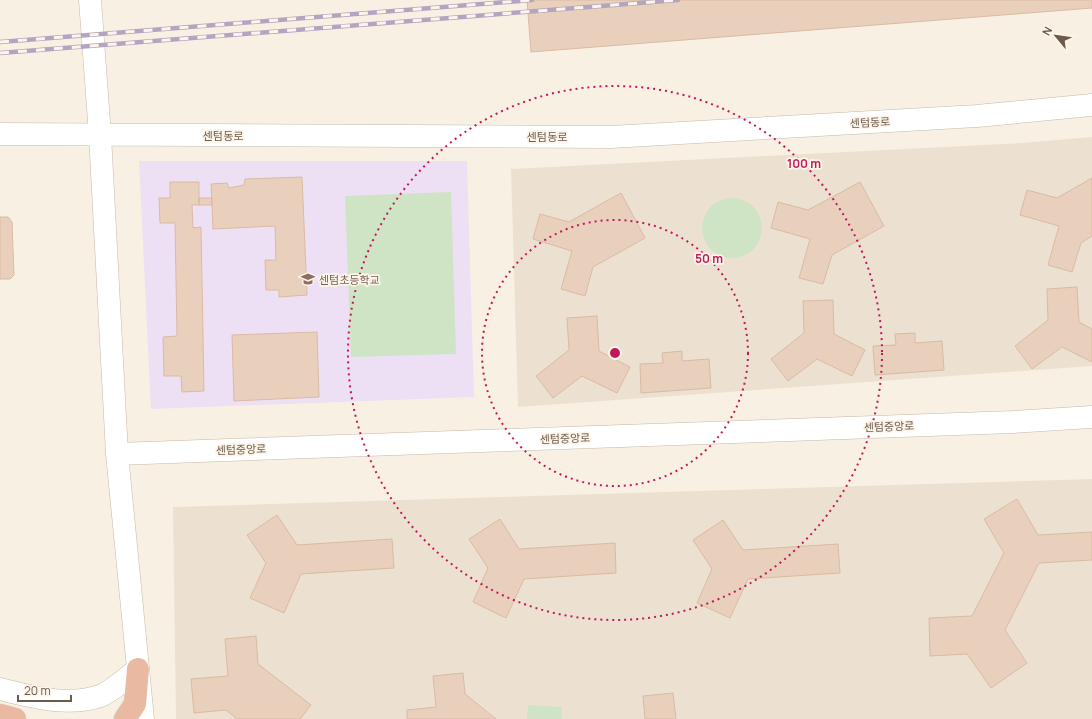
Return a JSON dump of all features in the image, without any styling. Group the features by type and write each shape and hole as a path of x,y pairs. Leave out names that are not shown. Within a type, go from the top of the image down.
{"highway":[{"path":"125,719 135,704 138,669"},
{"path":"0,715 15,719"}],"main road":[{"path":"90,0 100,135 117,454 144,719"},
{"name":"센텀동로","path":"0,134 611,137 977,116 1092,105"},
{"name":"센텀중앙로","path":"1013,422 1092,405"},
{"name":"센텀중앙로","path":"117,454 1013,422 1092,417"},
{"name":"센텀중앙로","path":"1013,422 1092,431"},
{"path":"0,689 32,697 70,702 101,695 138,669"}],"shaded area":[{"path":"1092,137 1092,366 518,407 511,169 1021,143"},
{"name":"센텀초등학교","path":"139,161 467,161 474,397 151,409"},
{"path":"1092,479 1092,719 176,719 173,507"}],"green space":[{"path":"451,192 456,354 351,357 345,196"},
{"path":"732,198 748,203 753,207 757,212 762,228 757,244 753,249 748,253 732,258 716,253 711,249 707,244 702,228 707,212 711,207 716,203"},
{"path":"528,705 562,707 562,719 527,719"}],"building":[{"path":"527,0 1092,0 1092,8 531,52"},
{"path":"302,177 307,295 279,297 279,290 266,290 265,260 276,260 275,226 213,229 211,184 227,183 229,188 244,185 245,179"},
{"path":"1092,178 1092,236 1081,243 1072,272 1048,265 1059,226 1020,215 1027,190 1057,198"},
{"path":"170,182 199,182 199,205 192,205 193,228 201,227 204,391 182,392 181,376 164,376 163,337 177,336 175,223 160,223 159,198 170,198"},
{"path":"860,182 884,226 832,255 823,284 799,278 810,239 771,228 778,202 808,210"},
{"path":"621,193 645,238 593,267 585,296 561,289 572,251 533,239 540,214 569,222"},
{"path":"199,198 212,198 212,205 199,205"},
{"path":"0,217 8,217 12,222 14,275 10,279 0,279"},
{"path":"1077,287 1079,322 1092,329 1092,362 1062,347 1032,369 1015,346 1048,320 1047,289"},
{"path":"833,300 834,334 865,350 852,376 817,359 788,381 771,359 804,333 803,301"},
{"path":"597,316 599,351 630,367 617,393 582,376 553,398 536,376 569,350 567,318"},
{"path":"317,332 319,397 234,401 232,335"},
{"path":"915,333 915,343 942,341 944,370 875,375 873,346 896,345 895,334"},
{"path":"682,351 682,361 709,359 711,388 641,393 640,364 663,363 662,353"},
{"path":"1017,499 1038,535 1092,532 1092,560 1039,563 1005,630 1027,663 991,688 967,654 930,656 929,618 972,616 1004,553 984,519"},
{"path":"277,515 297,545 392,539 394,568 301,574 284,613 250,598 266,563 247,535"},
{"path":"500,519 519,549 615,543 616,573 524,579 506,618 473,602 488,568 469,539"},
{"path":"723,520 743,550 838,544 840,573 748,579 730,618 697,603 712,569 693,540"},
{"path":"256,636 258,664 311,705 300,719 237,719 226,710 194,713 191,679 228,676 225,639"},
{"path":"463,673 465,694 496,719 407,719 407,710 436,707 433,676"},
{"path":"673,693 676,719 645,719 643,696"}],"railway":[{"path":"0,42 532,0"},
{"path":"0,53 678,0"}],"place":[{"name":"센텀초등학교","path":"308,279"}]}
